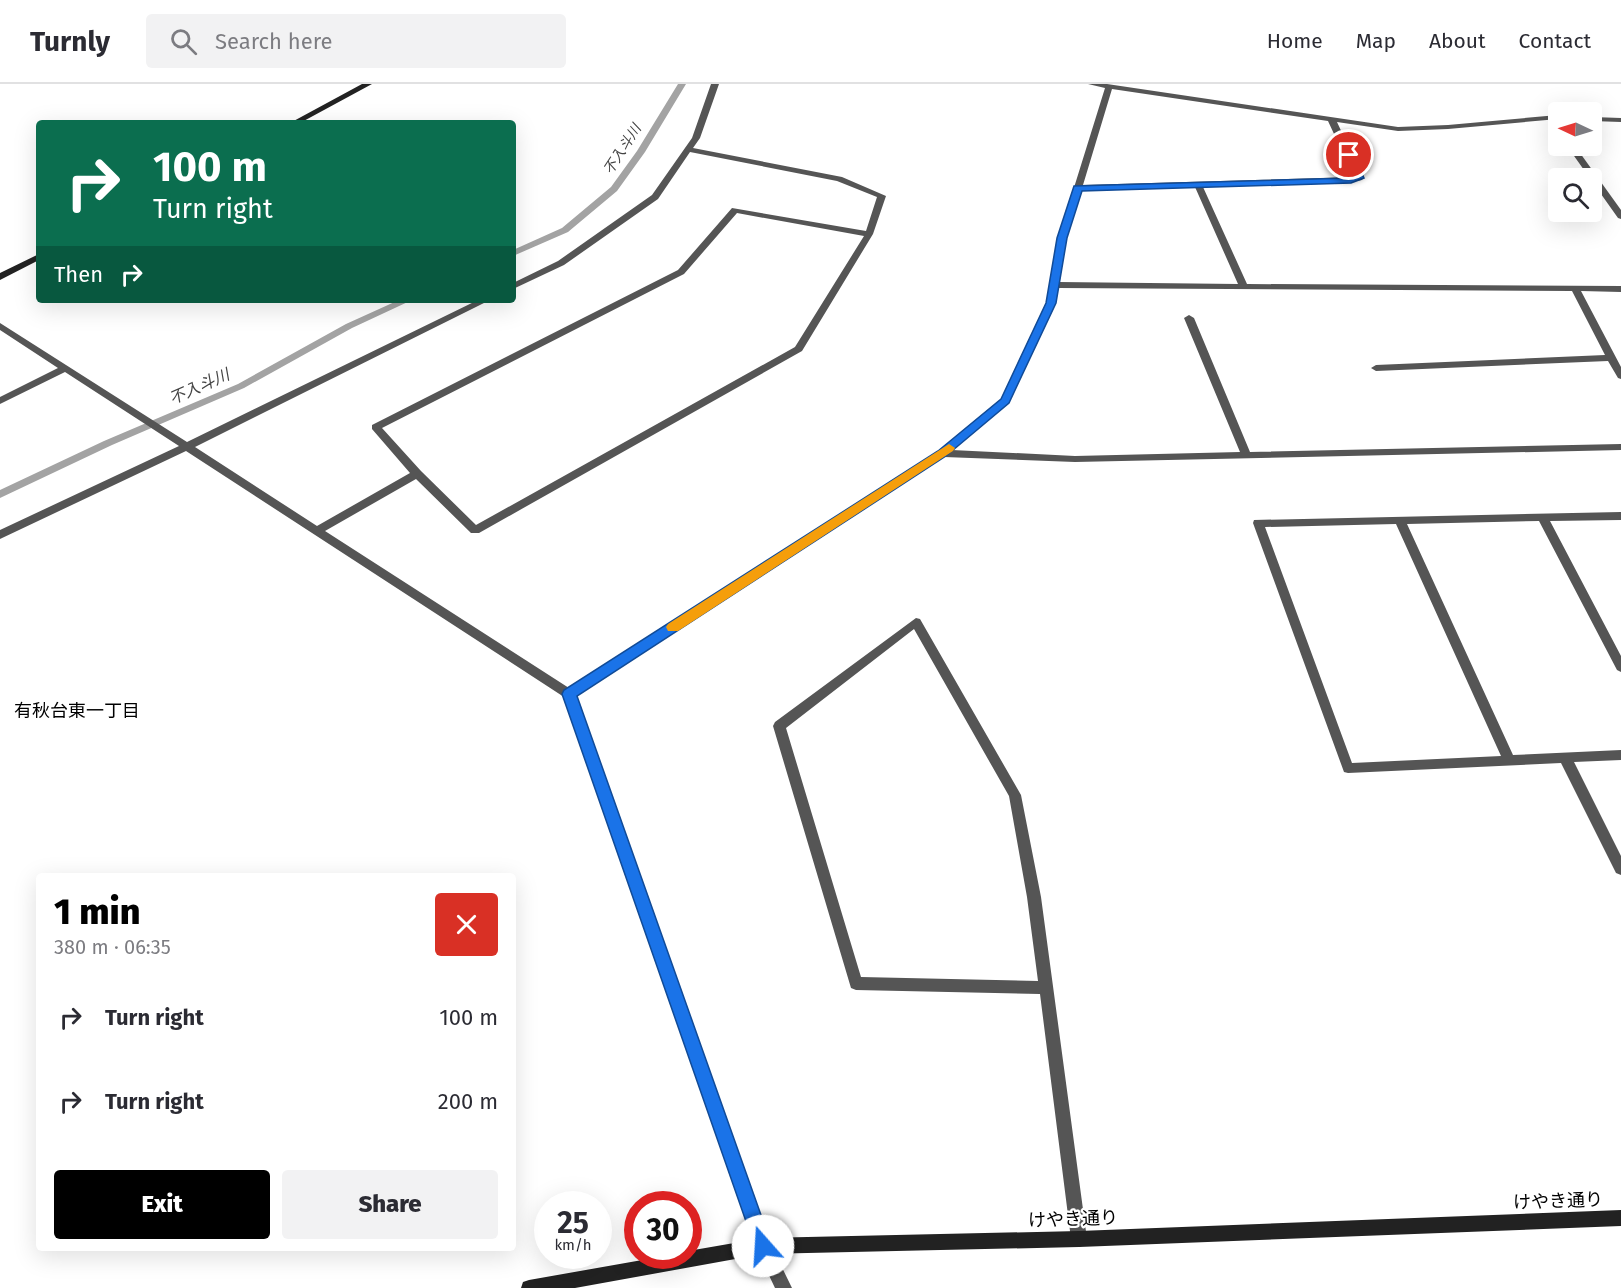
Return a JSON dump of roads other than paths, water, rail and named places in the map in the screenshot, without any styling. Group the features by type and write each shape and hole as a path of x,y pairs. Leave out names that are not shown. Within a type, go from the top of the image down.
{"street":[{"path":"300,120 368,84"},
{"path":"516,285 561,263 655,197 696,138 715,84"},
{"path":"1092,84 1332,121 1408,129 1449,128 1548,118"},
{"path":"569,694 942,453 1005,400 1051,303 1062,238 1109,87"},
{"path":"1602,119 1621,120"},
{"path":"1078,188 1359,178 1332,121"},
{"path":"688,149 838,179 882,196 869,234 800,349 475,530 417,474 376,428 681,272 735,210 869,234"},
{"path":"1578,156 1621,216"},
{"path":"1198,184 1244,286"},
{"path":"0,277 36,258"},
{"path":"1054,285 1621,289"},
{"path":"1575,289 1621,376"},
{"path":"0,535 186,447 479,303"},
{"path":"1189,318 1247,456"},
{"path":"0,326 569,694 763,1246 784,1288"},
{"path":"1376,368 1611,358"},
{"path":"0,401 64,368"},
{"path":"942,453 1075,459 1621,447"},
{"path":"317,531 417,474"},
{"path":"1621,516 1258,522 1348,768 1621,755"},
{"path":"1542,517 1621,667"},
{"path":"1400,520 1509,760"},
{"path":"1046,988 856,983 779,726 916,622 1015,795 1034,897 1046,988 1079,1239"},
{"path":"1565,758 1621,868"},
{"name":"けやき通り","path":"529,1288 763,1246 1079,1239 1621,1218"}],"waterway":[{"name":"不入斗川","path":"516,252 565,230 614,189 641,152 682,84"},
{"name":"不入斗川","path":"0,494 108,443 241,386 349,326 400,303"}],"district":[{"name":"有秋台東一丁目","path":"77,711"}]}
